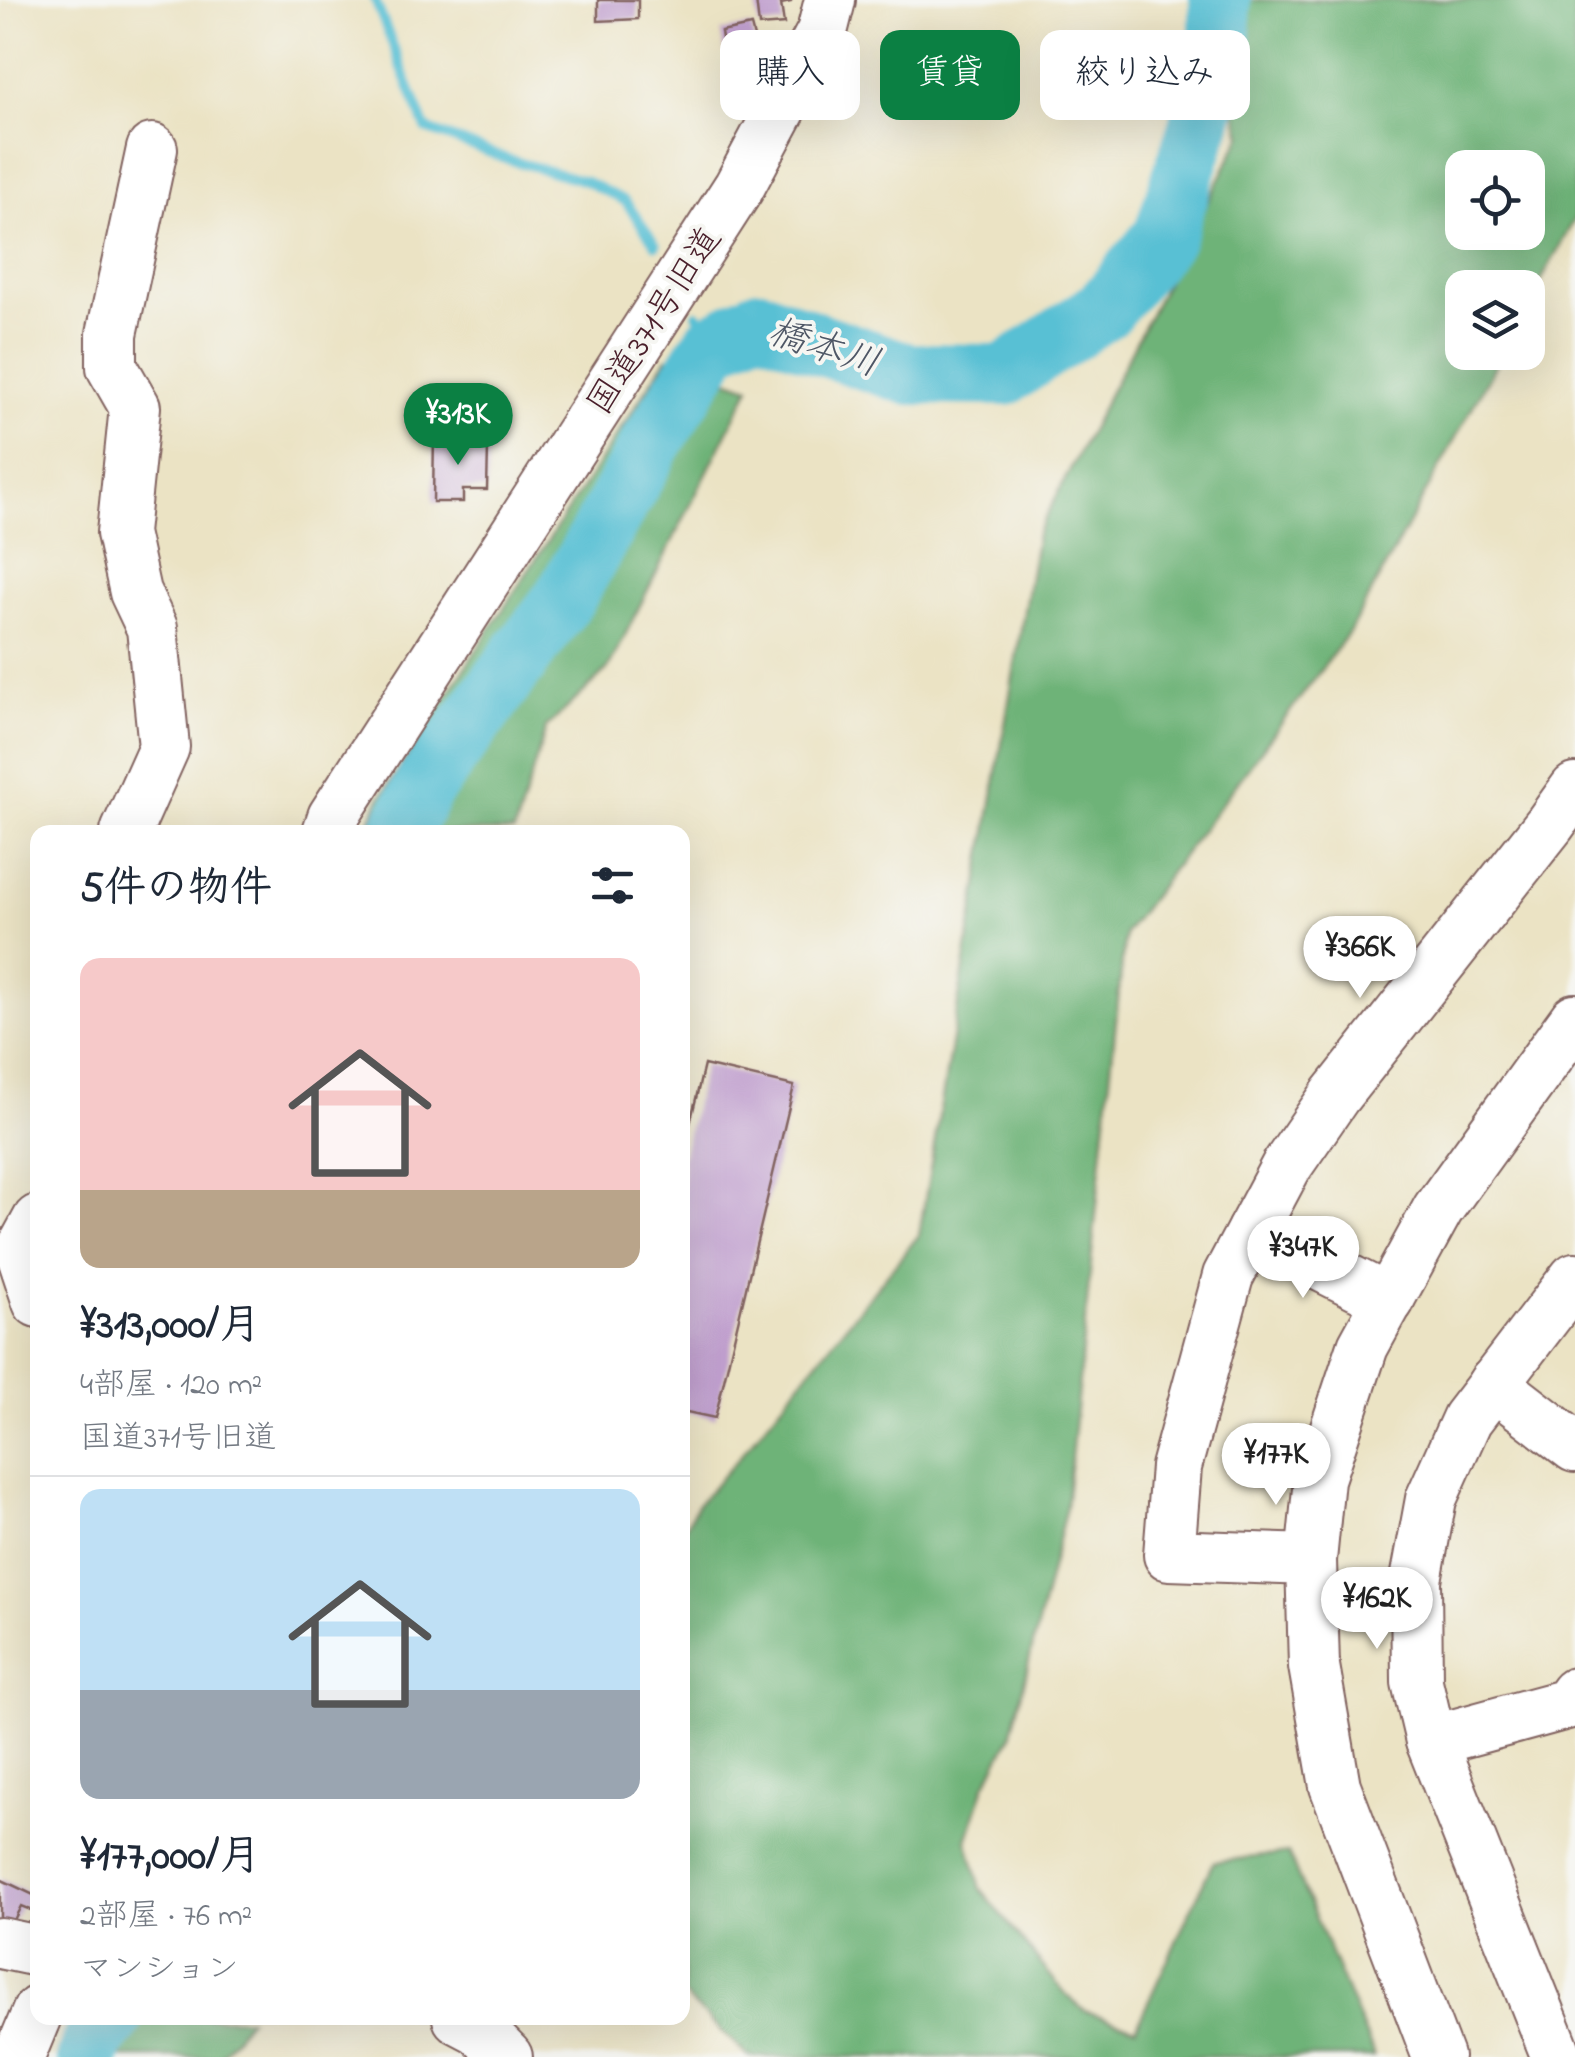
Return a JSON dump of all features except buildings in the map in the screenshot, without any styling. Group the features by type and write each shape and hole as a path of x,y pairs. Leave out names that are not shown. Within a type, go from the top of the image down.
{"street":[{"name":"国道371号旧道","path":"330,825 739,187 822,32 830,0"},
{"path":"129,825 164,747 152,628 135,592 122,533 135,407 112,367 112,334 152,149"},
{"path":"1310,1560 1168,1555 1176,1467 1228,1276 1286,1167 1336,1096 1567,819"},
{"path":"1438,2057 1335,1786 1314,1666 1310,1560 1319,1479 1363,1346 1438,1210 1575,1019"},
{"path":"1252,1231 1389,1300"},
{"path":"19,1237 30,1275"},
{"path":"1557,2057 1431,1742 1417,1682 1416,1580 1431,1498 1467,1419 1575,1278"},
{"path":"1493,1384 1575,1447"},
{"path":"1431,1742 1572,1702"},
{"path":"0,1943 30,1948"},
{"path":"19,2057 32,2025"},
{"path":"470,2025 507,2057"}],"green space":[{"path":"1207,0 1575,0 1575,218 1545,274 1545,270 1445,270 1445,370 1493,370 1350,631 1125,933 1066,1507 1011,1737 985,1785 967,1840 981,1889 1066,1995 1085,2011 1136,2028 1213,1862 1288,1853 1375,2057 749,2057 690,2002 690,1518 919,1235 1037,534 1242,135 1238,120 1250,120 1250,30 1215,30"},
{"path":"667,358 750,387 608,669 546,728 516,825 368,825 380,798"},
{"path":"102,2025 244,2025 220,2057 113,2057 115,2051"}],"waterway":[{"path":"375,0 426,129 507,159 585,181 625,201 656,245"},
{"name":"橋本川","path":"404,825 424,787 565,597 652,442 714,343 759,320 909,374 1005,375 1104,309 1164,236 1220,48 1220,0"},
{"path":"697,314 714,343"},
{"name":"橋本川","path":"88,2057 92,2043 106,2025"}]}
